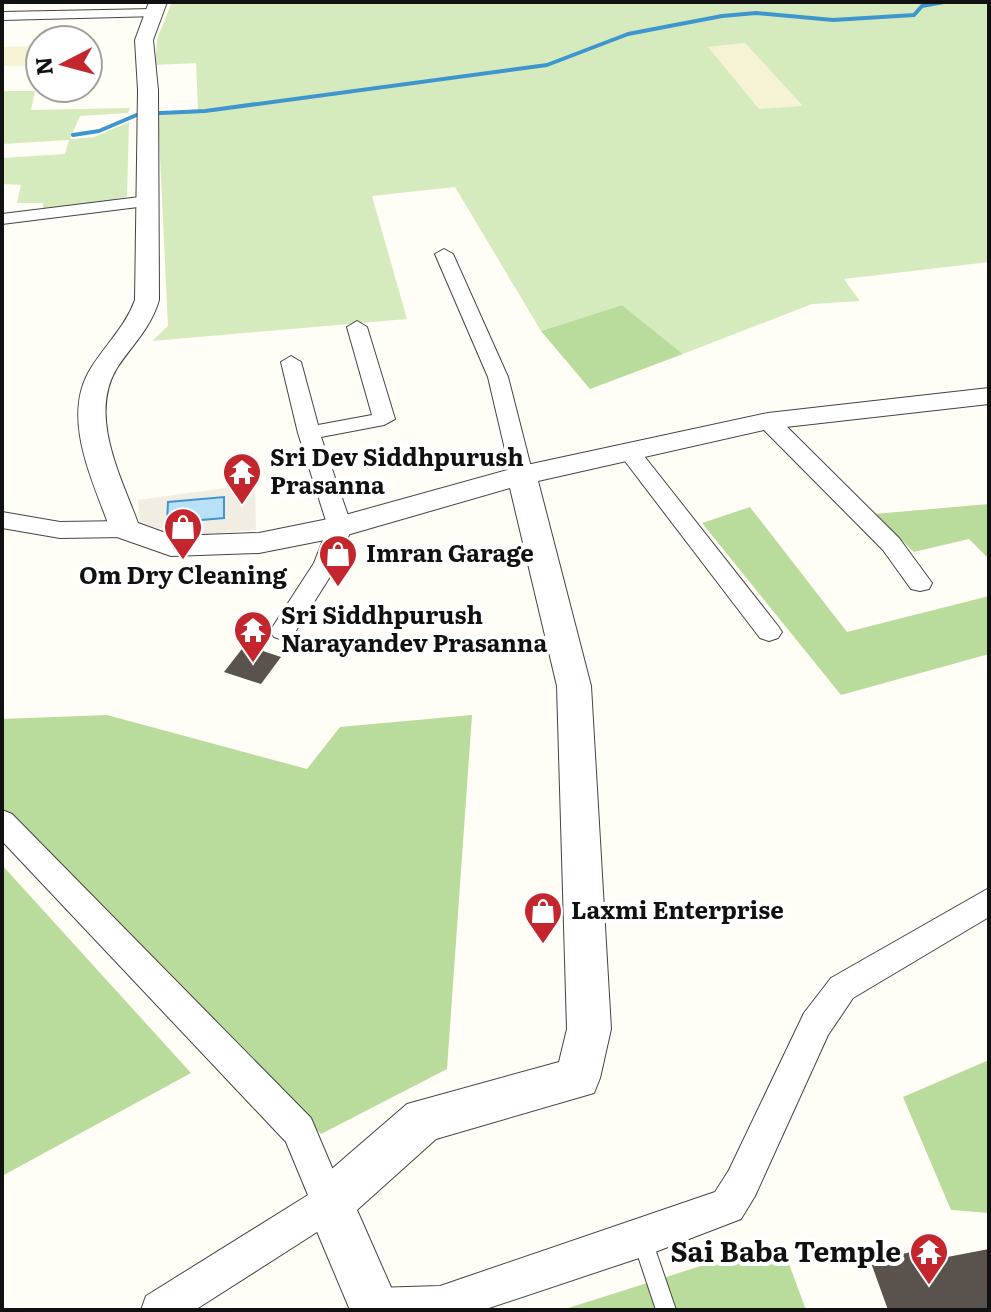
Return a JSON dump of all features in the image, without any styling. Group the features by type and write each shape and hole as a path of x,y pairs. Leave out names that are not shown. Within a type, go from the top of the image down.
{"street":[{"path":"2,16 155,8 144,40 148,90 147,300 141,322 97,381 90,425 125,529"},
{"path":"2,219 148,201"},
{"path":"160,1310 329,1203 423,1120 578,1078 589,1029 574,686 498,377 444,254"},
{"path":"309,433 384,419 357,327"},
{"path":"283,631 326,564 340,527 309,433 291,362"},
{"path":"2,520 60,530 125,529 171,546 259,543 340,527 522,475 768,421 989,396"},
{"path":"768,421 891,544 920,583"},
{"path":"629,452 769,632"},
{"path":"2,822 299,1130 375,1308 440,1305 728,1206 742,1183 816,1024 842,988 989,901"}],"lane":[{"path":"642,1238 666,1310"}],"shaded area":[{"path":"745,43 803,106 759,109 707,47"},
{"path":"24,46 24,66 2,66 2,47"},
{"path":"255,484 256,530 183,536 140,523 138,500"}],"green space":[{"path":"172,2 989,2 989,262 844,279 860,301 812,304 683,354 622,305 541,331 455,187 372,196 407,319 152,341 168,326 158,114 198,111 196,63 155,65 157,39","holes":["745,43 802,105 759,109 708,47"]},
{"path":"2,91 24,91 24,104 32,104 31,110 130,108 128,113 80,116 70,139 94,137 129,122 127,197 43,212 43,203 17,203 21,185 2,184 2,158 65,154 69,140 2,144"},
{"path":"622,305 683,354 590,389 541,331"},
{"path":"989,504 989,559 969,539 914,552 874,514"},
{"path":"750,507 847,632 989,596 989,654 841,695 702,523"},
{"path":"107,715 307,769 340,727 472,715 447,1069 321,1134 2,812 2,719"},
{"path":"2,865 191,1073 2,1176"},
{"path":"989,1060 989,1213 951,1210 903,1097"},
{"path":"726,1258 789,1264 806,1310 562,1310"}],"water":[{"path":"224,497 224,518 167,523 168,502"}],"building":[{"name":"Sri Siddhpurush Narayandev Prasanna","path":"245,645 281,657 261,684 224,672"},
{"name":"Sai Baba Temple","path":"938,1247 942,1258 989,1249 989,1310 888,1310 870,1260"}],"waterway":[{"path":"73,135 99,131 139,114 205,111 547,65 628,34 722,16 756,13 833,20 914,15 922,6 944,2"}],"place":[{"name":"Sri Dev Siddhpurush Prasanna","path":"242,506"},
{"name":"Om Dry Cleaning","path":"183,561"},
{"name":"Imran Garage","path":"338,588"},
{"name":"Sri Siddhpurush Narayandev Prasanna","path":"253,664"},
{"name":"Laxmi Enterprise","path":"543,945"},
{"name":"Sai Baba Temple","path":"929,1286"}]}
